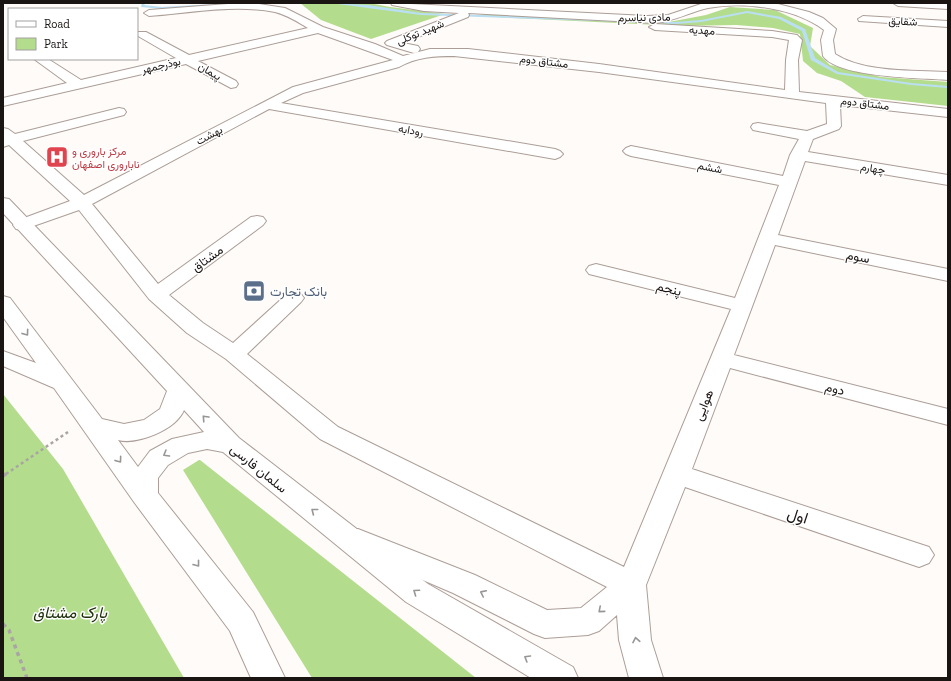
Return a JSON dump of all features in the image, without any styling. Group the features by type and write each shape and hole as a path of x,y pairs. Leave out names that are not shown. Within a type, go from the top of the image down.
{"street":[{"name":"مادی نیاسرم","path":"396,3 443,10 478,7 663,19 719,4 781,6 820,21 830,29 827,40 829,56 832,60 873,70 948,76"},
{"path":"898,3 948,6"},
{"path":"928,4 946,26"},
{"path":"149,13 214,8 260,7 276,9 290,13 319,29 377,48 402,60"},
{"name":"شهید توکلی","path":"430,53 391,42 456,18 478,7"},
{"name":"مهدیه","path":"456,18 543,21 790,36 796,40 791,59 792,95"},
{"name":"شقایق","path":"863,19 946,26"},
{"name":"بوذرجمهر","path":"3,102 319,29"},
{"name":"پیمان","path":"142,34 231,84"},
{"name":"مشتاق دوم","path":"402,60 430,53 454,52 537,60 792,95 948,113"},
{"path":"42,60 79,85"},
{"name":"بهشت","path":"22,225 82,203 298,90 395,64 402,60"},
{"path":"758,127 808,136 834,126 833,100"},
{"name":"رودابه","path":"267,105 555,154"},
{"path":"6,138 119,112"},
{"name":"هوایی","path":"646,678 635,640 631,585 742,306 790,182 798,155 808,136"},
{"path":"6,138 82,203 156,295 195,328 234,354 329,433 631,585 588,621 545,624 464,584 340,532"},
{"name":"ششم","path":"631,151 790,182"},
{"name":"چهارم","path":"798,155 948,180"},
{"name":"سلمان فارسی","path":"3,203 22,225 230,444 417,593 561,678"},
{"name":"مشتاق","path":"156,295 258,221"},
{"name":"سوم","path":"768,238 948,275"},
{"name":"پنجم","path":"596,270 742,306"},
{"path":"234,354 294,298"},
{"path":"3,302 144,495 242,622 268,678"},
{"path":"3,358 63,383"},
{"name":"دوم","path":"721,359 948,417"},
{"path":"91,422 124,433 152,427 170,413 178,390"},
{"path":"144,495 145,476 159,458 181,446 207,440 230,444"},
{"name":"اول","path":"676,474 919,555"}],"path":[{"path":"3,476 17,465 91,422"},
{"path":"3,624 9,630 28,678"}],"green space":[{"path":"300,3 369,3 445,14 371,39 321,20"},
{"path":"730,7 775,10 813,28 810,46 830,65 881,77 948,82 948,106 865,97 841,81 817,73 803,61 800,34 773,28 736,25 679,26 472,16 486,14 658,24 706,15"},
{"name":"پارک مشتاق","path":"3,394 63,469 184,678 3,678"},
{"path":"199,460 476,678 312,678 183,470"}],"waterway":[{"path":"144,3 142,6 162,8 231,3"},
{"path":"332,3 368,6 421,14 623,21"},
{"path":"648,22 676,23 701,21 747,12 780,18 804,30 813,59 837,73 911,84 948,87"}],"place":[{"name":"مرکز باروری و ناباروری اصفهان","path":"57,157"},
{"name":"بانک تجارت","path":"254,291"}]}
